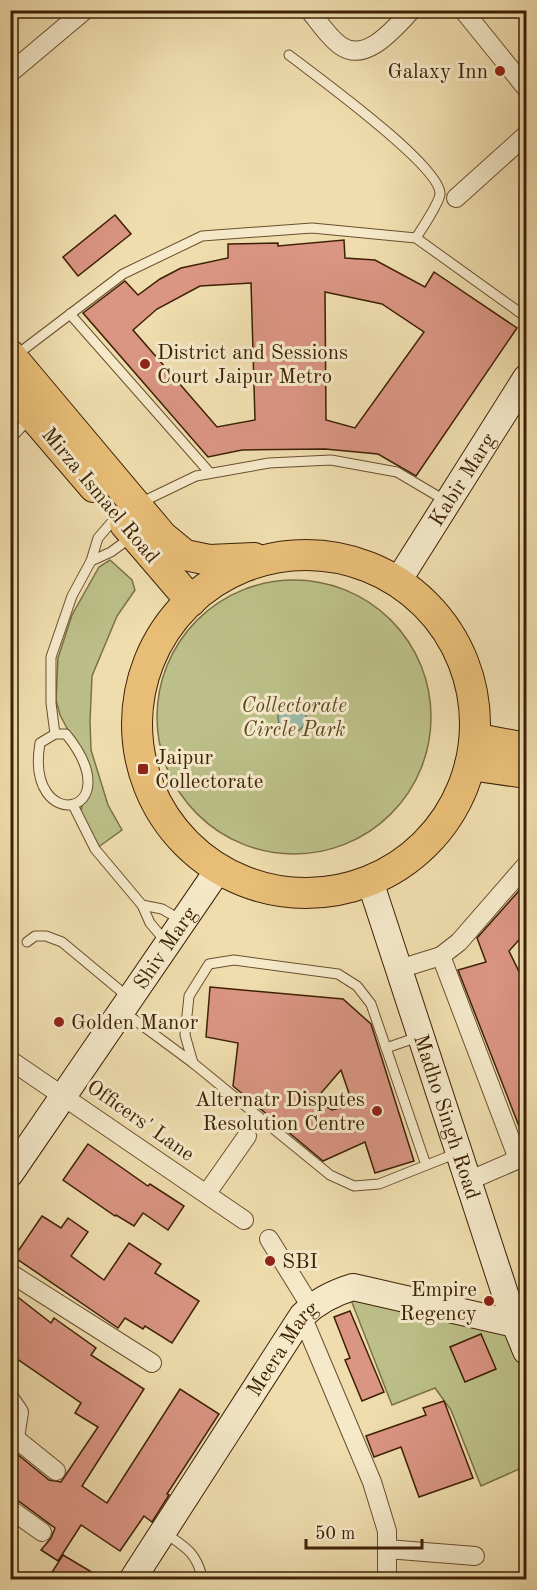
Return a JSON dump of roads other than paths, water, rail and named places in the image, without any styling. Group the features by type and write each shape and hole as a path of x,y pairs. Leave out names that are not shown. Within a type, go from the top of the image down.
{"main road":[{"path":"12,356 129,518 162,536 185,555 209,560 280,557 330,556 368,566 398,581 426,603 454,639 471,680 474,752 456,803 430,840 402,864 370,881 328,892 283,892 253,885 218,870 182,840 156,805 140,763 136,722 141,685 160,638 191,601 207,588 243,567 280,557"},
{"name":"Mirza Ismael Road","path":"10,389 22,425 129,518 191,601"},
{"path":"474,752 526,748"},
{"path":"474,752 526,773"}],"street":[{"path":"14,63 85,10"},
{"path":"309,10 340,46 351,51 366,50 378,43 412,10"},
{"path":"463,10 526,88"},
{"path":"456,198 526,135"},
{"name":"Kabir Marg","path":"398,581 448,502 519,401 526,378"},
{"path":"399,969 441,956 459,942 526,865"},
{"name":"Shiv Marg","path":"12,1168 218,870"},
{"name":"Madho Singh Road","path":"370,881 468,1181 521,1325 526,1351"},
{"path":"441,956 522,1158 468,1181"},
{"name":"Officers' Lane","path":"10,1060 244,1220"},
{"path":"207,1193 247,1136"},
{"path":"269,1239 306,1312 372,1482 387,1531 387,1580"},
{"path":"10,1273 152,1363"},
{"name":"Meera Marg","path":"132,1580 306,1312 332,1294 353,1287 521,1325"},
{"path":"10,1400 19,1412 13,1441 56,1472"},
{"path":"10,1509 42,1532"},
{"path":"387,1549 475,1556"}],"lane":[{"path":"289,55 400,143 435,178 440,196 416,238"},
{"path":"12,356 123,274 202,236 312,228 416,238 526,317"},
{"path":"70,314 210,473"},
{"path":"55,734 51,704 51,657 72,596 91,561 98,538 196,476 269,463 331,460 397,472 448,502"},
{"path":"91,561 111,552 129,518"},
{"path":"55,734 66,735 74,744 88,776 89,786 86,794 73,805 63,806 46,794 38,757 40,743 55,734"},
{"path":"73,805 95,849 142,905 150,923 167,944"},
{"path":"142,905 162,909 183,921"},
{"path":"27,942 34,936 46,936 62,942 126,1005 330,1175 354,1186 379,1184 459,1152"},
{"path":"193,1063 185,1035 189,996 209,964 234,960 338,974 357,986 370,1004 426,1165"},
{"path":"386,1048 421,1036"},
{"path":"163,1531 192,1552 199,1563 201,1580"}],"place":[{"name":"Galaxy Inn","path":"500,71"},
{"name":"District and Sessions Court Jaipur Metro","path":"145,364"},
{"name":"Jaipur Collectorate","path":"143,769"},
{"name":"Golden Manor","path":"59,1022"},
{"name":"Alternatr Disputes Resolution Centre","path":"377,1111"},
{"name":"SBI","path":"270,1261"},
{"name":"Empire Regency","path":"489,1301"}],"park label":[{"name":"Collectorate Circle Park","path":"294,717"}]}
